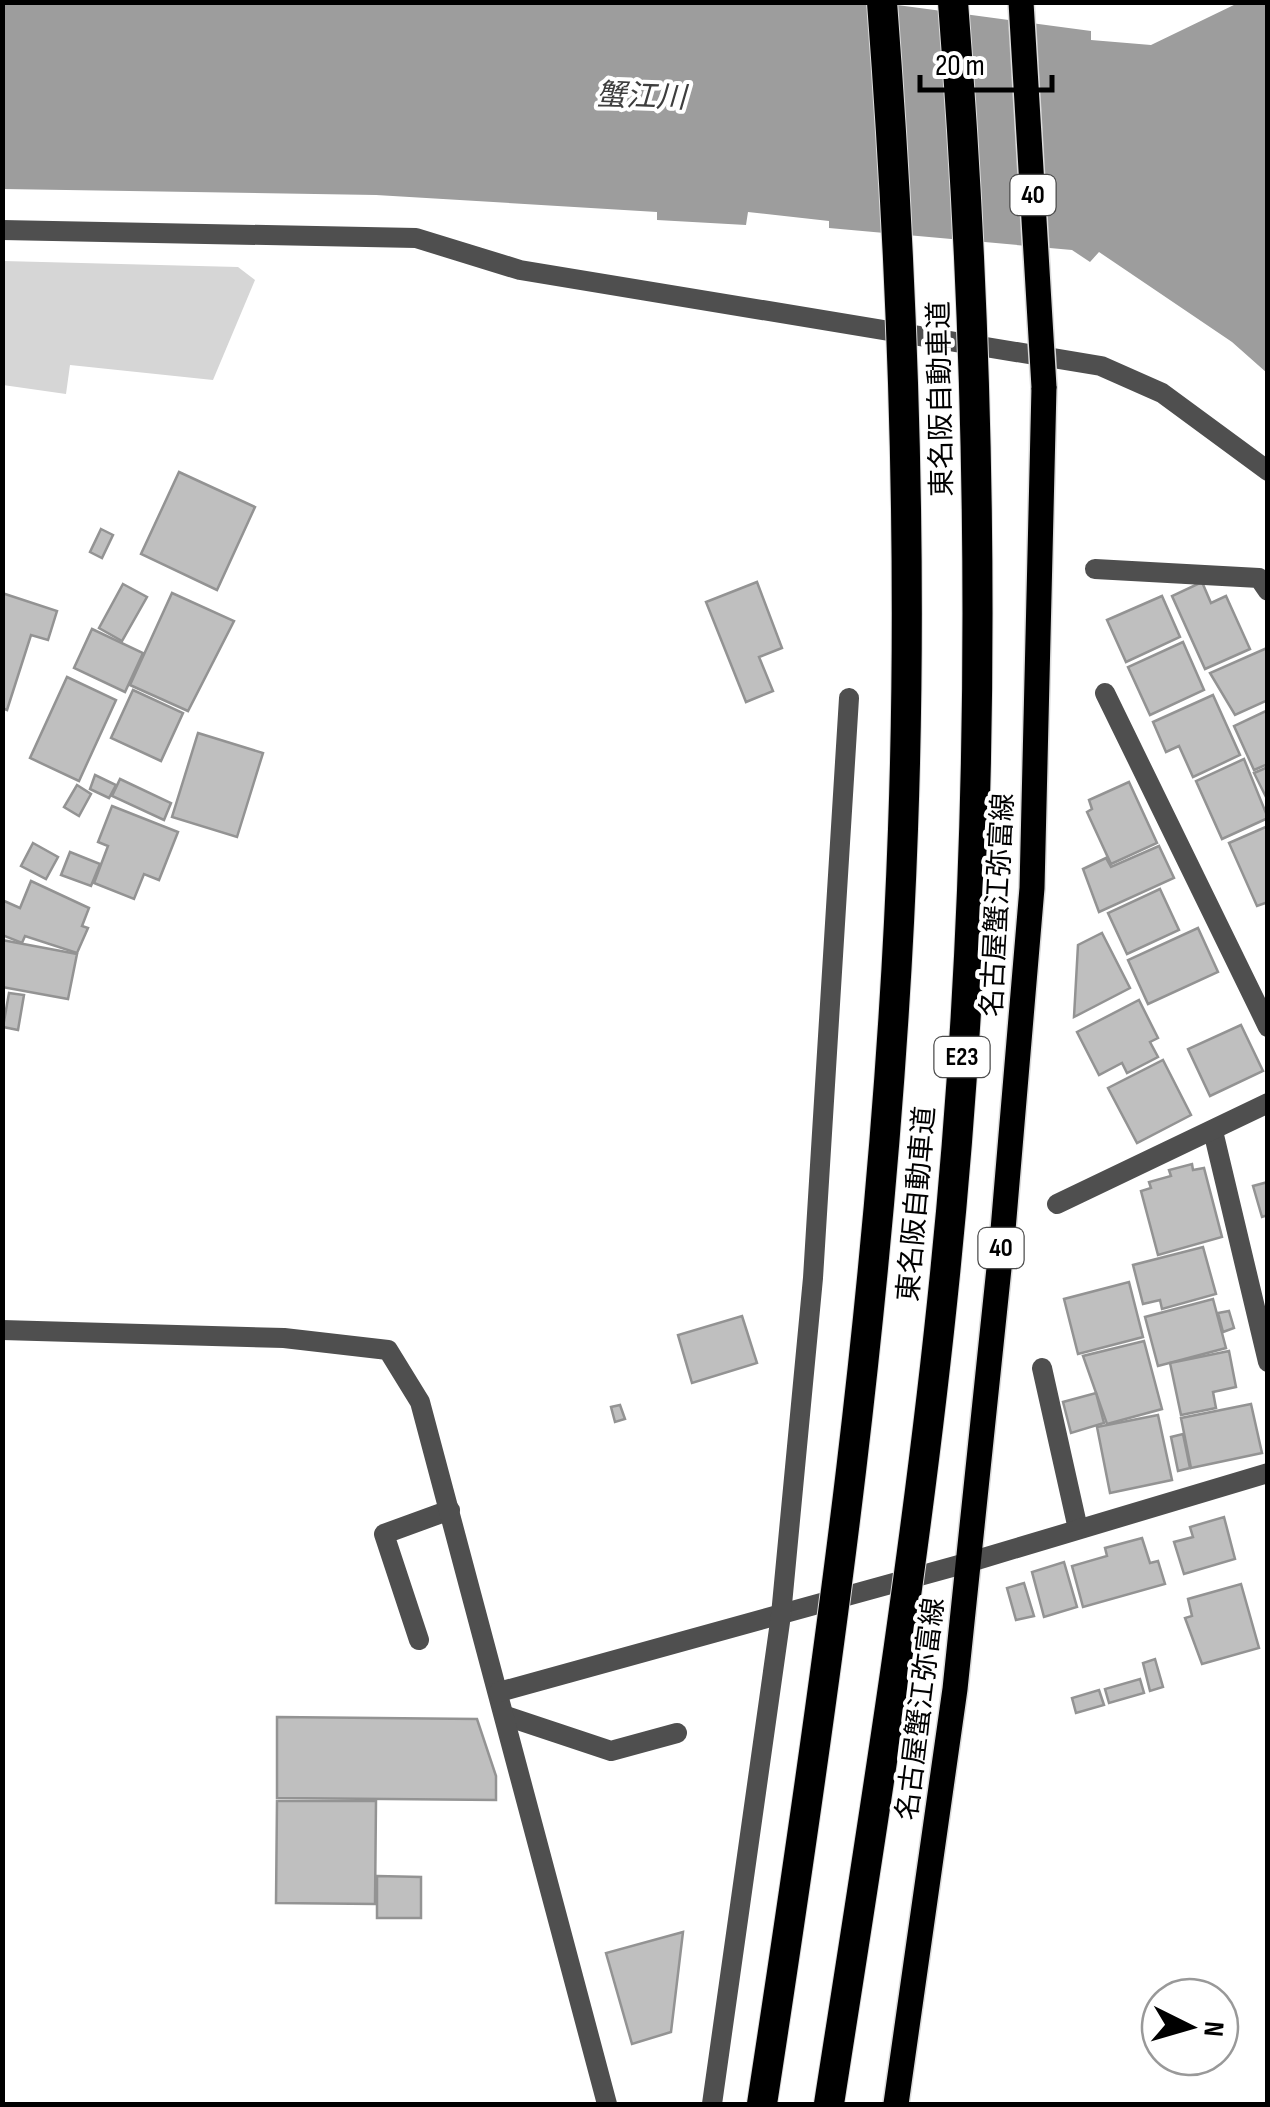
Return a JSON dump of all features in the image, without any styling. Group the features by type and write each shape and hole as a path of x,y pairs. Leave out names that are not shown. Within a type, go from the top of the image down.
{"highway":[{"name":"東名阪自動車道","path":"762,2104 850,1499 891,1055 903,830 907,612 896,179 882,2"},
{"name":"東名阪自動車道","path":"829,2104 918,1508 945,1272 962,1058 974,822 978,610 974,374 954,2"}],"main road":[{"name":"名古屋蟹江弥富線","path":"896,2104 970,1562 1032,888 1044,387 1022,2"}],"street":[{"path":"2,230 416,238 520,270 1101,366 1162,393 1268,471"},
{"path":"1095,568 1259,578 1268,591"},
{"path":"1106,693 1268,1027"},
{"path":"712,2104 781,1615 813,1278 848,698"},
{"path":"1057,1204 1268,1103"},
{"path":"1212,1131 1268,1362"},
{"path":"2,1330 284,1338 388,1350 420,1402 608,2104"},
{"path":"1042,1368 1078,1529"},
{"path":"499,1692 970,1562 1268,1472"},
{"path":"418,1640 384,1534 450,1510"},
{"path":"506,1716 611,1751 677,1733"}],"shaded area":[{"path":"3,261 238,267 255,280 213,380 70,365 66,394 3,385"}],"water":[{"name":"蟹江川","path":"875,2 1091,31 1091,40 1151,45 1238,3 1267,3 1267,373 1232,342 1099,252 1090,262 1072,250 829,228 829,221 748,212 746,225 657,220 657,212 376,195 3,189 3,3"}],"building":[{"path":"179,472 255,507 217,590 141,554"},
{"path":"101,529 113,535 102,558 90,552"},
{"path":"757,582 782,648 759,657 773,691 746,702 706,602"},
{"path":"1202,582 1211,603 1226,596 1250,649 1205,669 1172,596"},
{"path":"123,584 147,597 122,641 99,628"},
{"path":"2,593 57,611 48,640 31,635 7,710 2,708"},
{"path":"172,593 234,621 188,711 130,685"},
{"path":"1162,596 1180,637 1126,662 1107,620"},
{"path":"92,629 143,653 125,692 74,668"},
{"path":"1183,642 1204,690 1150,715 1128,667"},
{"path":"1267,648 1268,700 1235,715 1210,673"},
{"path":"67,677 116,700 79,781 30,758"},
{"path":"133,690 183,713 161,761 111,738"},
{"path":"1213,695 1240,755 1193,777 1179,746 1166,752 1153,722"},
{"path":"1268,710 1268,764 1254,770 1234,726"},
{"path":"198,733 263,753 237,837 172,817"},
{"path":"1244,759 1268,818 1222,839 1196,781"},
{"path":"1268,767 1268,801 1254,773"},
{"path":"95,775 116,785 109,798 90,789"},
{"path":"120,779 171,803 164,820 112,796"},
{"path":"1129,782 1157,843 1111,864 1087,812 1092,809 1089,800"},
{"path":"77,785 91,794 79,816 64,807"},
{"path":"112,806 178,832 159,880 144,874 134,899 94,883 108,846 98,842"},
{"path":"1268,826 1268,902 1257,906 1229,843"},
{"path":"33,843 58,857 46,879 21,866"},
{"path":"1159,846 1174,878 1099,912 1083,869 1106,858 1111,867"},
{"path":"70,852 100,864 91,886 61,875"},
{"path":"31,881 89,908 82,926 88,928 77,953 25,936 22,943 2,935 2,900 20,908"},
{"path":"1160,889 1179,930 1127,954 1108,913"},
{"path":"1198,928 1218,972 1148,1004 1128,960"},
{"path":"1102,933 1130,988 1074,1017 1078,945"},
{"path":"2,940 77,954 68,999 2,987"},
{"path":"9,993 24,995 18,1030 3,1027"},
{"path":"1139,1000 1158,1038 1150,1042 1158,1057 1127,1073 1122,1063 1099,1075 1077,1032"},
{"path":"1241,1025 1263,1071 1210,1096 1188,1049"},
{"path":"1163,1060 1191,1115 1137,1143 1108,1088"},
{"path":"1192,1164 1193,1170 1204,1168 1222,1237 1158,1255 1141,1191 1151,1188 1149,1182 1171,1176 1169,1170"},
{"path":"1268,1182 1268,1215 1262,1217 1253,1186"},
{"path":"1203,1247 1216,1294 1162,1309 1160,1300 1143,1304 1133,1265"},
{"path":"1129,1282 1143,1337 1078,1354 1064,1299"},
{"path":"1213,1299 1226,1348 1158,1366 1145,1317"},
{"path":"1229,1311 1234,1328 1223,1332 1218,1313"},
{"path":"742,1316 757,1363 692,1383 678,1335"},
{"path":"1144,1341 1162,1409 1107,1424 1083,1356"},
{"path":"1229,1351 1236,1387 1213,1392 1216,1408 1181,1415 1170,1363"},
{"path":"1096,1393 1104,1423 1071,1433 1063,1402"},
{"path":"1251,1404 1262,1453 1191,1468 1181,1418"},
{"path":"620,1405 625,1419 615,1422 611,1407"},
{"path":"1158,1415 1172,1480 1110,1493 1097,1427"},
{"path":"1183,1434 1190,1468 1178,1471 1171,1437"},
{"path":"1224,1517 1235,1559 1184,1574 1174,1542 1193,1537 1190,1527"},
{"path":"1142,1538 1150,1563 1158,1561 1165,1584 1083,1607 1072,1566 1107,1556 1105,1548"},
{"path":"1064,1562 1077,1607 1044,1617 1032,1572"},
{"path":"1024,1583 1034,1616 1016,1620 1007,1588"},
{"path":"1241,1584 1259,1648 1202,1664 1185,1618 1192,1616 1188,1599"},
{"path":"1155,1659 1163,1687 1150,1691 1143,1663"},
{"path":"1140,1679 1144,1693 1109,1703 1105,1689"},
{"path":"1099,1690 1104,1705 1076,1713 1072,1698"},
{"path":"277,1717 477,1719 496,1776 496,1800 277,1798"},
{"path":"277,1801 376,1801 375,1904 276,1903"},
{"path":"377,1876 421,1877 421,1918 377,1918"},
{"path":"683,1932 671,2032 632,2044 606,1953"}]}
